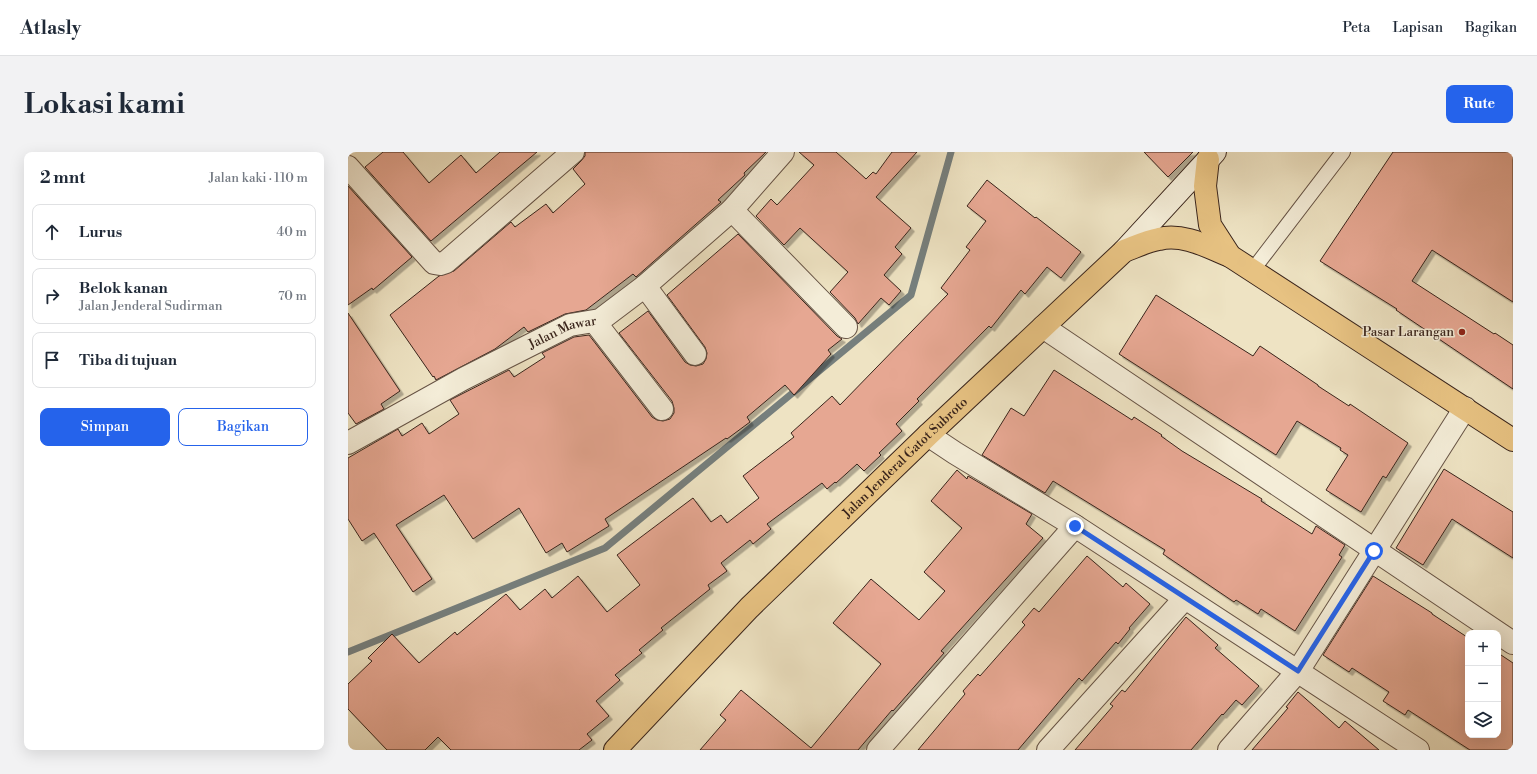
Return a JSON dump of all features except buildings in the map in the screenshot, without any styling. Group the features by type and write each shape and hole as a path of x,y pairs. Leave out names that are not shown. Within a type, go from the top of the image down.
{"highway":[{"path":"1212,155 1205,186 1210,225 1230,256 1513,440"},
{"name":"Jalan Jenderal Gatot Subroto","path":"616,750 750,608 928,435 1124,251 1160,238 1181,238 1204,245 1230,256"}],"street":[{"path":"348,160 359,152"},
{"path":"348,167 434,262 440,264 446,262 572,152"},
{"name":"Jalan Mawar","path":"348,443 463,379 570,325 600,320 645,286 732,210 783,152"},
{"path":"1124,251 1212,155"},
{"path":"732,210 846,327"},
{"path":"645,286 695,354"},
{"path":"595,322 662,409"},
{"path":"1043,327 1374,551 1513,643"},
{"path":"1229,750 1298,671 1465,408"},
{"path":"928,435 1075,526 1298,671 1409,748"},
{"path":"878,750 1075,526"},
{"path":"1048,750 1185,598"}],"lane":[{"path":"1252,271 1343,152"}],"waterway":[{"path":"348,652 605,548 911,295 951,152"}],"place":[{"name":"Pasar Larangan","path":"1462,332"}],"route":[{"path":"1075,526 1298,671 1374,551"}]}
